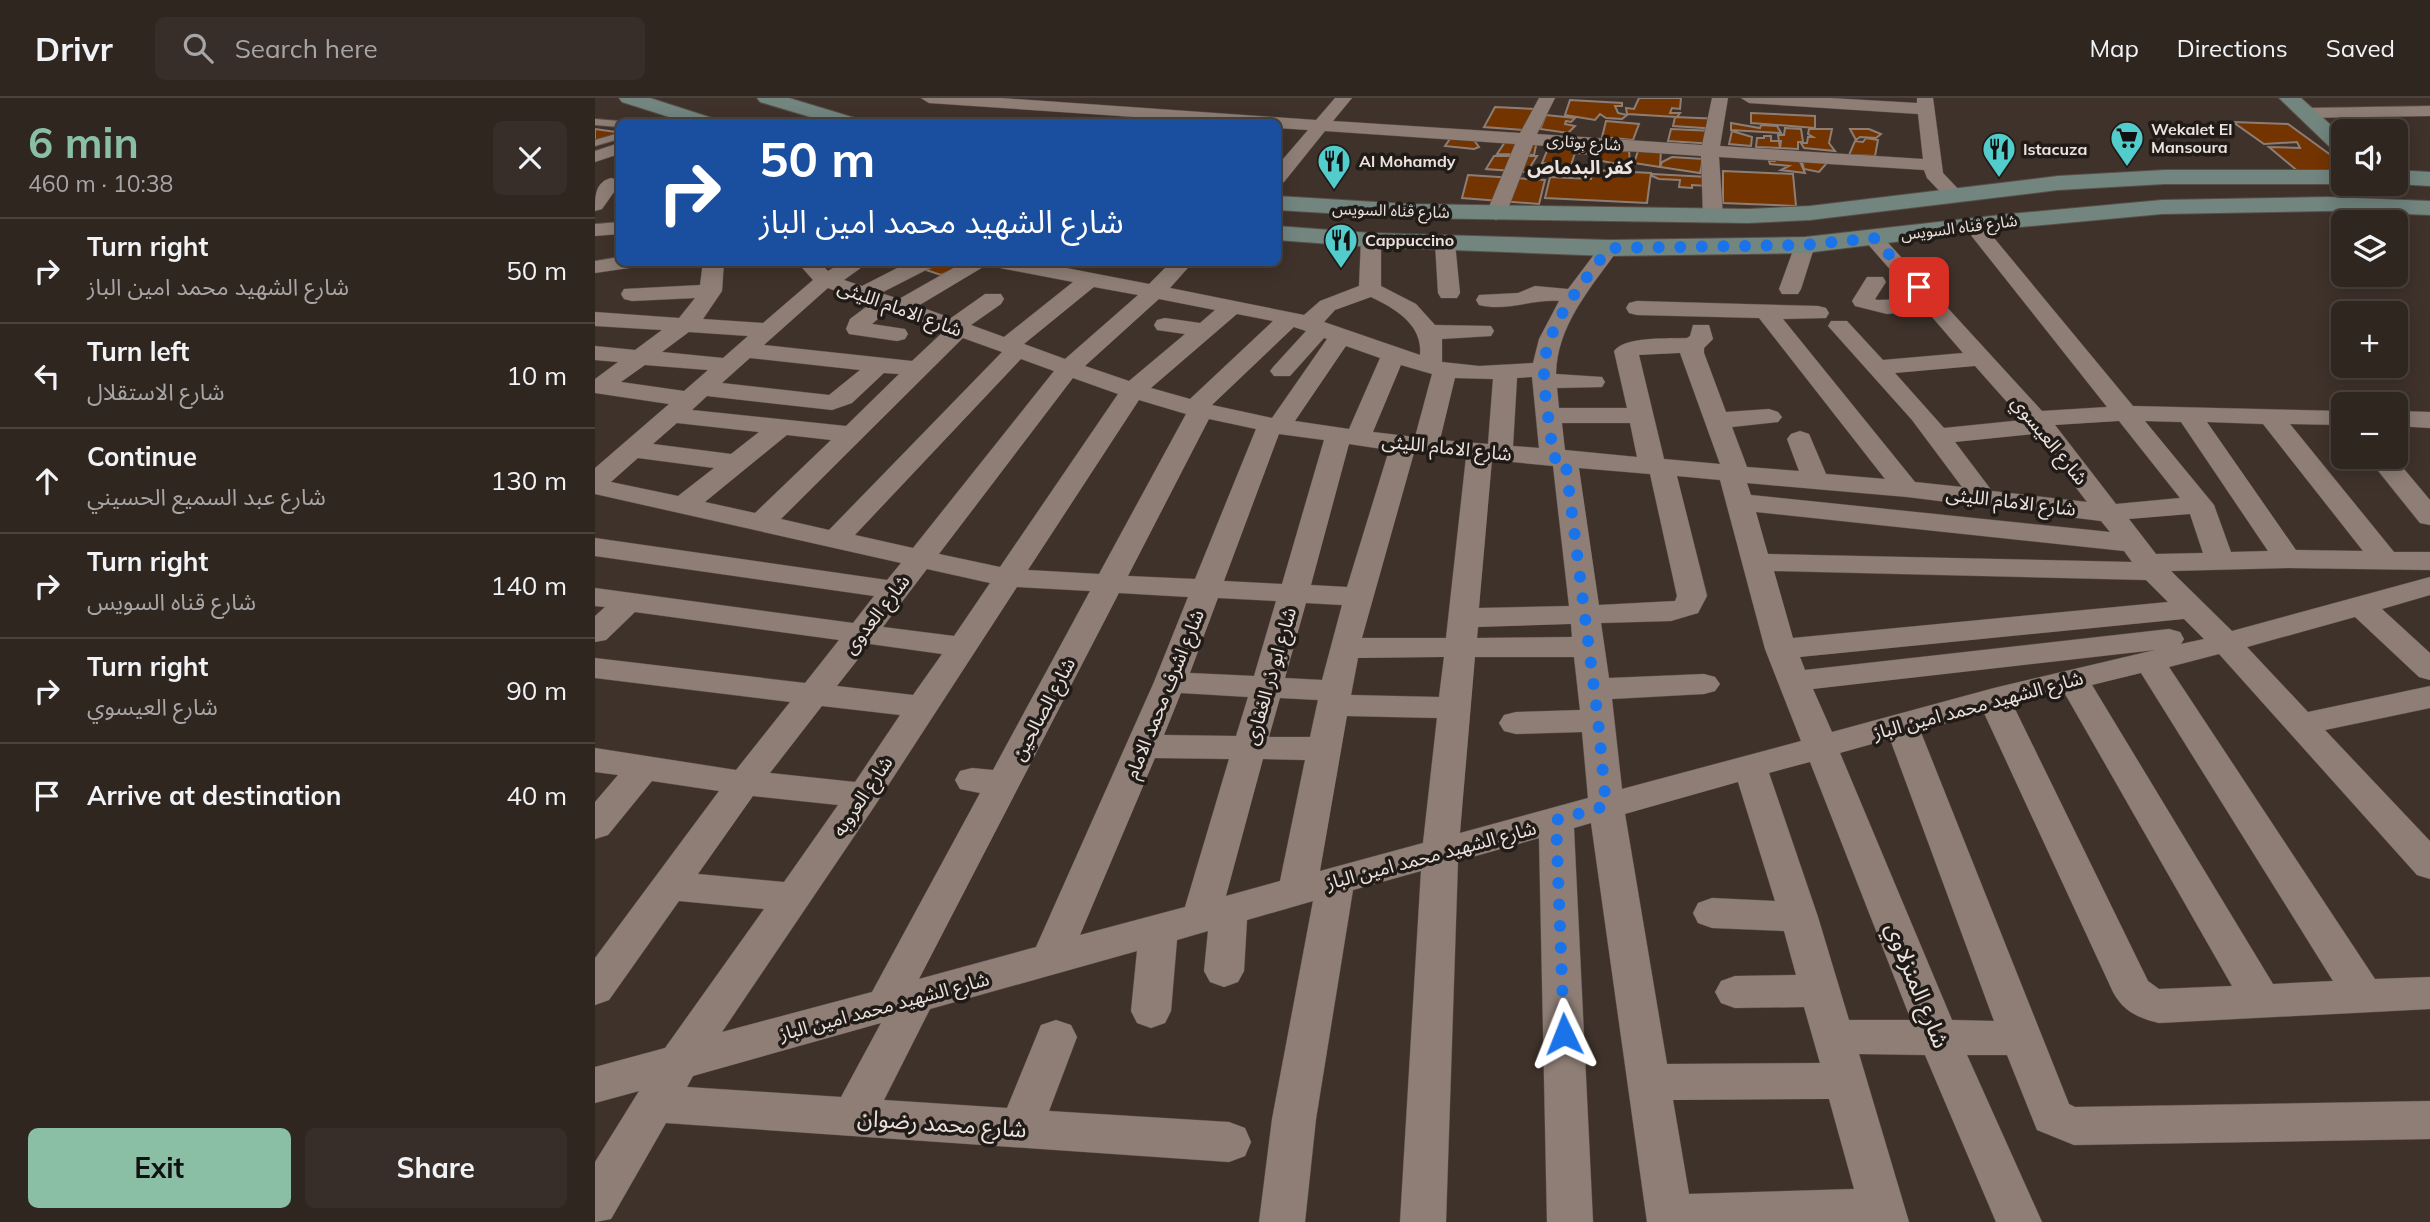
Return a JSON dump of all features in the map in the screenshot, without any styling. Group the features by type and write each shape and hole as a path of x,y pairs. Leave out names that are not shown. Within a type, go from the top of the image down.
{"main road":[{"path":"629,98 698,117"},
{"path":"767,98 838,119"},
{"path":"2289,98 2331,136"},
{"name":"شارع قناه السويس","path":"1281,203 1503,214 1713,216 1810,213 1954,195 2120,179 2331,177"},
{"path":"2408,178 2430,179"},
{"name":"شارع قناه السويس","path":"1281,233 1371,240 1601,247 1805,245 2097,212 2175,207 2328,204 2430,208"},
{"path":"1502,244 1524,232 1523,222 1503,214"},
{"path":"1586,215 1563,225 1561,232 1566,238 1601,247"}],"street":[{"name":"شارع بوتارى","path":"929,98 972,100 1125,118 1161,119"},
{"path":"1125,118 1147,98"},
{"path":"1281,173 1344,98"},
{"path":"1503,214 1527,139 1546,98"},
{"path":"1749,98 1926,103 1934,174 1954,195"},
{"path":"951,116 972,100"},
{"path":"1713,216 1710,151 1719,103 1774,112"},
{"path":"2306,113 2430,111"},
{"path":"1578,142 1585,121"},
{"name":"شارع بوتارى","path":"1281,123 1932,165"},
{"path":"1425,153 1435,133"},
{"path":"1866,161 1868,140"},
{"path":"595,157 616,149"},
{"path":"595,163 611,180 595,205"},
{"path":"595,212 616,211"},
{"path":"1973,225 2200,505 2213,535 2219,561"},
{"path":"595,230 616,228"},
{"name":"شارع العيسوي","path":"1874,238 2038,422 2145,559 2430,865"},
{"path":"1370,289 1371,240"},
{"path":"1297,892 1344,648 1359,597 1415,445 1438,368 1432,343 1444,317 1445,243"},
{"path":"1790,289 1805,245"},
{"path":"1601,247 1552,335 1544,375 1584,614 1606,806 1670,1219 1884,1215 1799,917 1750,766"},
{"path":"595,267 616,264"},
{"path":"599,389 702,308 711,291 714,266"},
{"path":"847,266 820,275 766,330 685,401 614,457 595,484 682,507 1008,578 1359,597"},
{"path":"897,334 857,329 858,324 922,266"},
{"path":"882,302 970,266"},
{"path":"1032,266 1080,272 1154,292 1316,327 1438,368 1544,375 1593,382"},
{"name":"شارع العدوى","path":"598,981 744,783 1069,368 1180,266"},
{"path":"834,541 1080,272"},
{"name":"شارع الامام الليثى","path":"820,275 882,302 1122,387 1198,410 1275,425 1415,445 1656,466 1736,482 1815,480 2108,513 2200,505"},
{"path":"1875,282 1863,301 1867,304 1882,307 1934,303"},
{"path":"1316,327 1313,318 1320,309 1370,289 1398,301 1422,322 1444,317 1483,331"},
{"path":"632,294 711,291"},
{"path":"1512,320 1535,293 1574,296"},
{"path":"759,524 916,369 983,297 1020,305"},
{"path":"1487,300 1515,301 1528,298"},
{"path":"1122,387 1204,330 1232,307"},
{"path":"1637,309 1818,313"},
{"path":"1344,648 1584,614 1671,612 1687,607 1691,602 1626,351 1632,348 1692,345 1702,339 1697,310"},
{"path":"1765,312 1907,489"},
{"path":"595,319 766,330"},
{"path":"595,348 632,321"},
{"path":"1122,387 1171,326 1204,330"},
{"path":"1839,326 1879,367 1938,436 1983,497"},
{"path":"1282,371 1316,327"},
{"name":"شارع الصالحين","path":"853,1117 988,782 1109,584 1198,410 1316,327"},
{"name":"شارع اشرف محمد الامام","path":"1050,961 1170,682 1316,327"},
{"name":"شارع المنزلاوي","path":"1692,345 1692,353 1736,482 1781,649 1938,1036 2019,1222"},
{"path":"595,353 641,357 735,357 916,369"},
{"name":"شارع ابو ذر الغفارى","path":"1224,971 1215,915 1250,748 1294,593 1349,436 1393,355"},
{"path":"1879,367 1982,358"},
{"path":"599,389 685,401 832,403 842,398 879,365"},
{"path":"1423,1222 1440,852 1463,633 1505,373"},
{"name":"شارع العروبه","path":"595,1204 680,1062 864,795 1008,578 1122,387"},
{"path":"685,401 781,427 850,434"},
{"path":"1938,436 2127,413 2331,418"},
{"path":"1550,416 1642,415"},
{"path":"2189,415 2288,559"},
{"path":"1717,421 1769,417"},
{"path":"2271,417 2385,560"},
{"path":"2408,420 2428,422"},
{"path":"682,507 781,427"},
{"path":"1800,439 1815,480"},
{"path":"614,457 737,463"},
{"path":"2390,469 2430,517"},
{"path":"1736,482 1895,526 2145,559"},
{"path":"595,547 895,590"},
{"path":"1756,562 2145,559 2430,561"},
{"name":"شارع الشهيد محمد امين الباز","path":"595,1085 1902,724 2149,662 2221,639 2362,607 2430,586"},
{"path":"595,597 962,647"},
{"path":"595,633 628,602"},
{"path":"2362,607 2430,670"},
{"path":"1781,649 2191,609"},
{"path":"1463,633 1588,647"},
{"path":"1794,681 2221,639"},
{"path":"2149,662 2364,996"},
{"path":"595,668 921,707"},
{"path":"2073,680 2262,1002"},
{"path":"1170,682 1267,688 1335,698 1455,708"},
{"path":"1516,723 1596,704 1704,684"},
{"path":"2299,724 2430,697"},
{"path":"1994,699 2133,992 2149,1004 2159,1006 2262,1002 2430,993"},
{"path":"1902,724 2048,1110 2059,1121 2074,1126 2430,1120"},
{"path":"1143,746 1325,749"},
{"path":"595,760 744,783 864,795"},
{"path":"595,826 643,768"},
{"path":"1556,820 1570,1222"},
{"path":"1282,1222 1294,1119 1336,881"},
{"path":"670,886 794,897"},
{"path":"1712,914 1799,917"},
{"path":"1151,1011 1158,931"},
{"path":"1735,992 1820,991"},
{"path":"1021,1128 1056,1037"},
{"path":"1833,1037 2020,1038"},
{"path":"1649,1082 1845,1081"},
{"name":"شارع محمد رضوان","path":"655,1104 1229,1142"}],"lane":[{"path":"595,122 616,124"},
{"path":"595,143 616,137"}],"building":[{"path":"1639,98 1681,98 1680,109 1672,108 1670,113 1680,113 1677,117 1627,114 1626,108 1634,109"},
{"path":"1570,100 1622,103 1622,106 1615,106 1618,113 1627,115 1622,119 1606,118 1600,114 1595,120 1565,115"},
{"path":"1495,107 1535,109 1523,130 1484,127"},
{"path":"1751,113 1815,116 1815,128 1751,123"},
{"path":"1546,115 1575,118 1565,124 1575,126 1568,133 1540,129"},
{"path":"1675,117 1721,119 1718,129 1673,126"},
{"path":"1606,121 1639,124 1633,140 1602,137"},
{"path":"2233,122 2288,124 2331,155 2331,173 2300,173 2269,147 2300,148 2297,142 2264,144"},
{"path":"1731,123 1760,128 1761,125 1777,126 1781,133 1731,130"},
{"path":"1785,128 1801,129 1803,142 1798,142 1798,149 1780,148 1778,135 1784,135"},
{"path":"595,129 616,132 616,135 595,141"},
{"path":"1671,129 1714,131 1715,144 1668,141"},
{"path":"1809,129 1832,129 1829,143 1835,151 1804,148 1801,143 1807,143 1808,137 1813,137 1808,134"},
{"path":"1850,129 1869,129 1881,134 1876,138 1860,137 1856,140"},
{"path":"1732,131 1752,137 1751,146 1729,144"},
{"path":"1452,136 1473,139 1479,147 1474,149 1445,146"},
{"path":"1771,136 1771,141 1781,141 1780,148 1756,147 1757,138"},
{"path":"1866,138 1878,140 1875,156 1849,155 1855,141 1863,142"},
{"path":"1507,139 1537,141 1534,155 1497,154"},
{"path":"1551,141 1593,145 1594,154 1575,153 1571,165 1542,163"},
{"path":"1601,145 1623,147 1623,151 1629,151 1630,161 1617,164 1597,160"},
{"path":"1639,148 1661,149 1660,167 1634,163"},
{"path":"1494,156 1537,156 1527,172 1486,169"},
{"path":"1776,156 1798,157 1805,173 1781,170 1789,166 1770,164 1769,161 1775,161"},
{"path":"1672,157 1703,159 1700,173 1660,167 1662,162"},
{"path":"1801,158 1818,159 1826,164 1819,172 1804,169"},
{"path":"1593,170 1651,173 1647,203 1545,198 1550,177 1591,179"},
{"path":"1723,171 1793,174 1796,206 1723,203"},
{"path":"1652,174 1708,177 1707,186 1679,187 1680,180 1659,179"},
{"path":"1468,175 1545,180 1539,204 1462,198"},
{"path":"934,266 961,266 941,275 926,270"}],"place":[{"name":"Wekalet El Mansoura","path":"2127,168"},
{"name":"Istacuza","path":"1999,179"},
{"name":"Al Mohamdy","path":"1334,191"},
{"name":"Cappuccino","path":"1341,270"}],"district":[{"name":"كفر البدماص","path":"1580,167"}],"route":[{"path":"1564,1034 1556,820 1606,806 1598,720 1565,458 1553,458 1544,369 1552,335 1574,296 1609,248 1805,245 1874,238 1919,287"}]}
